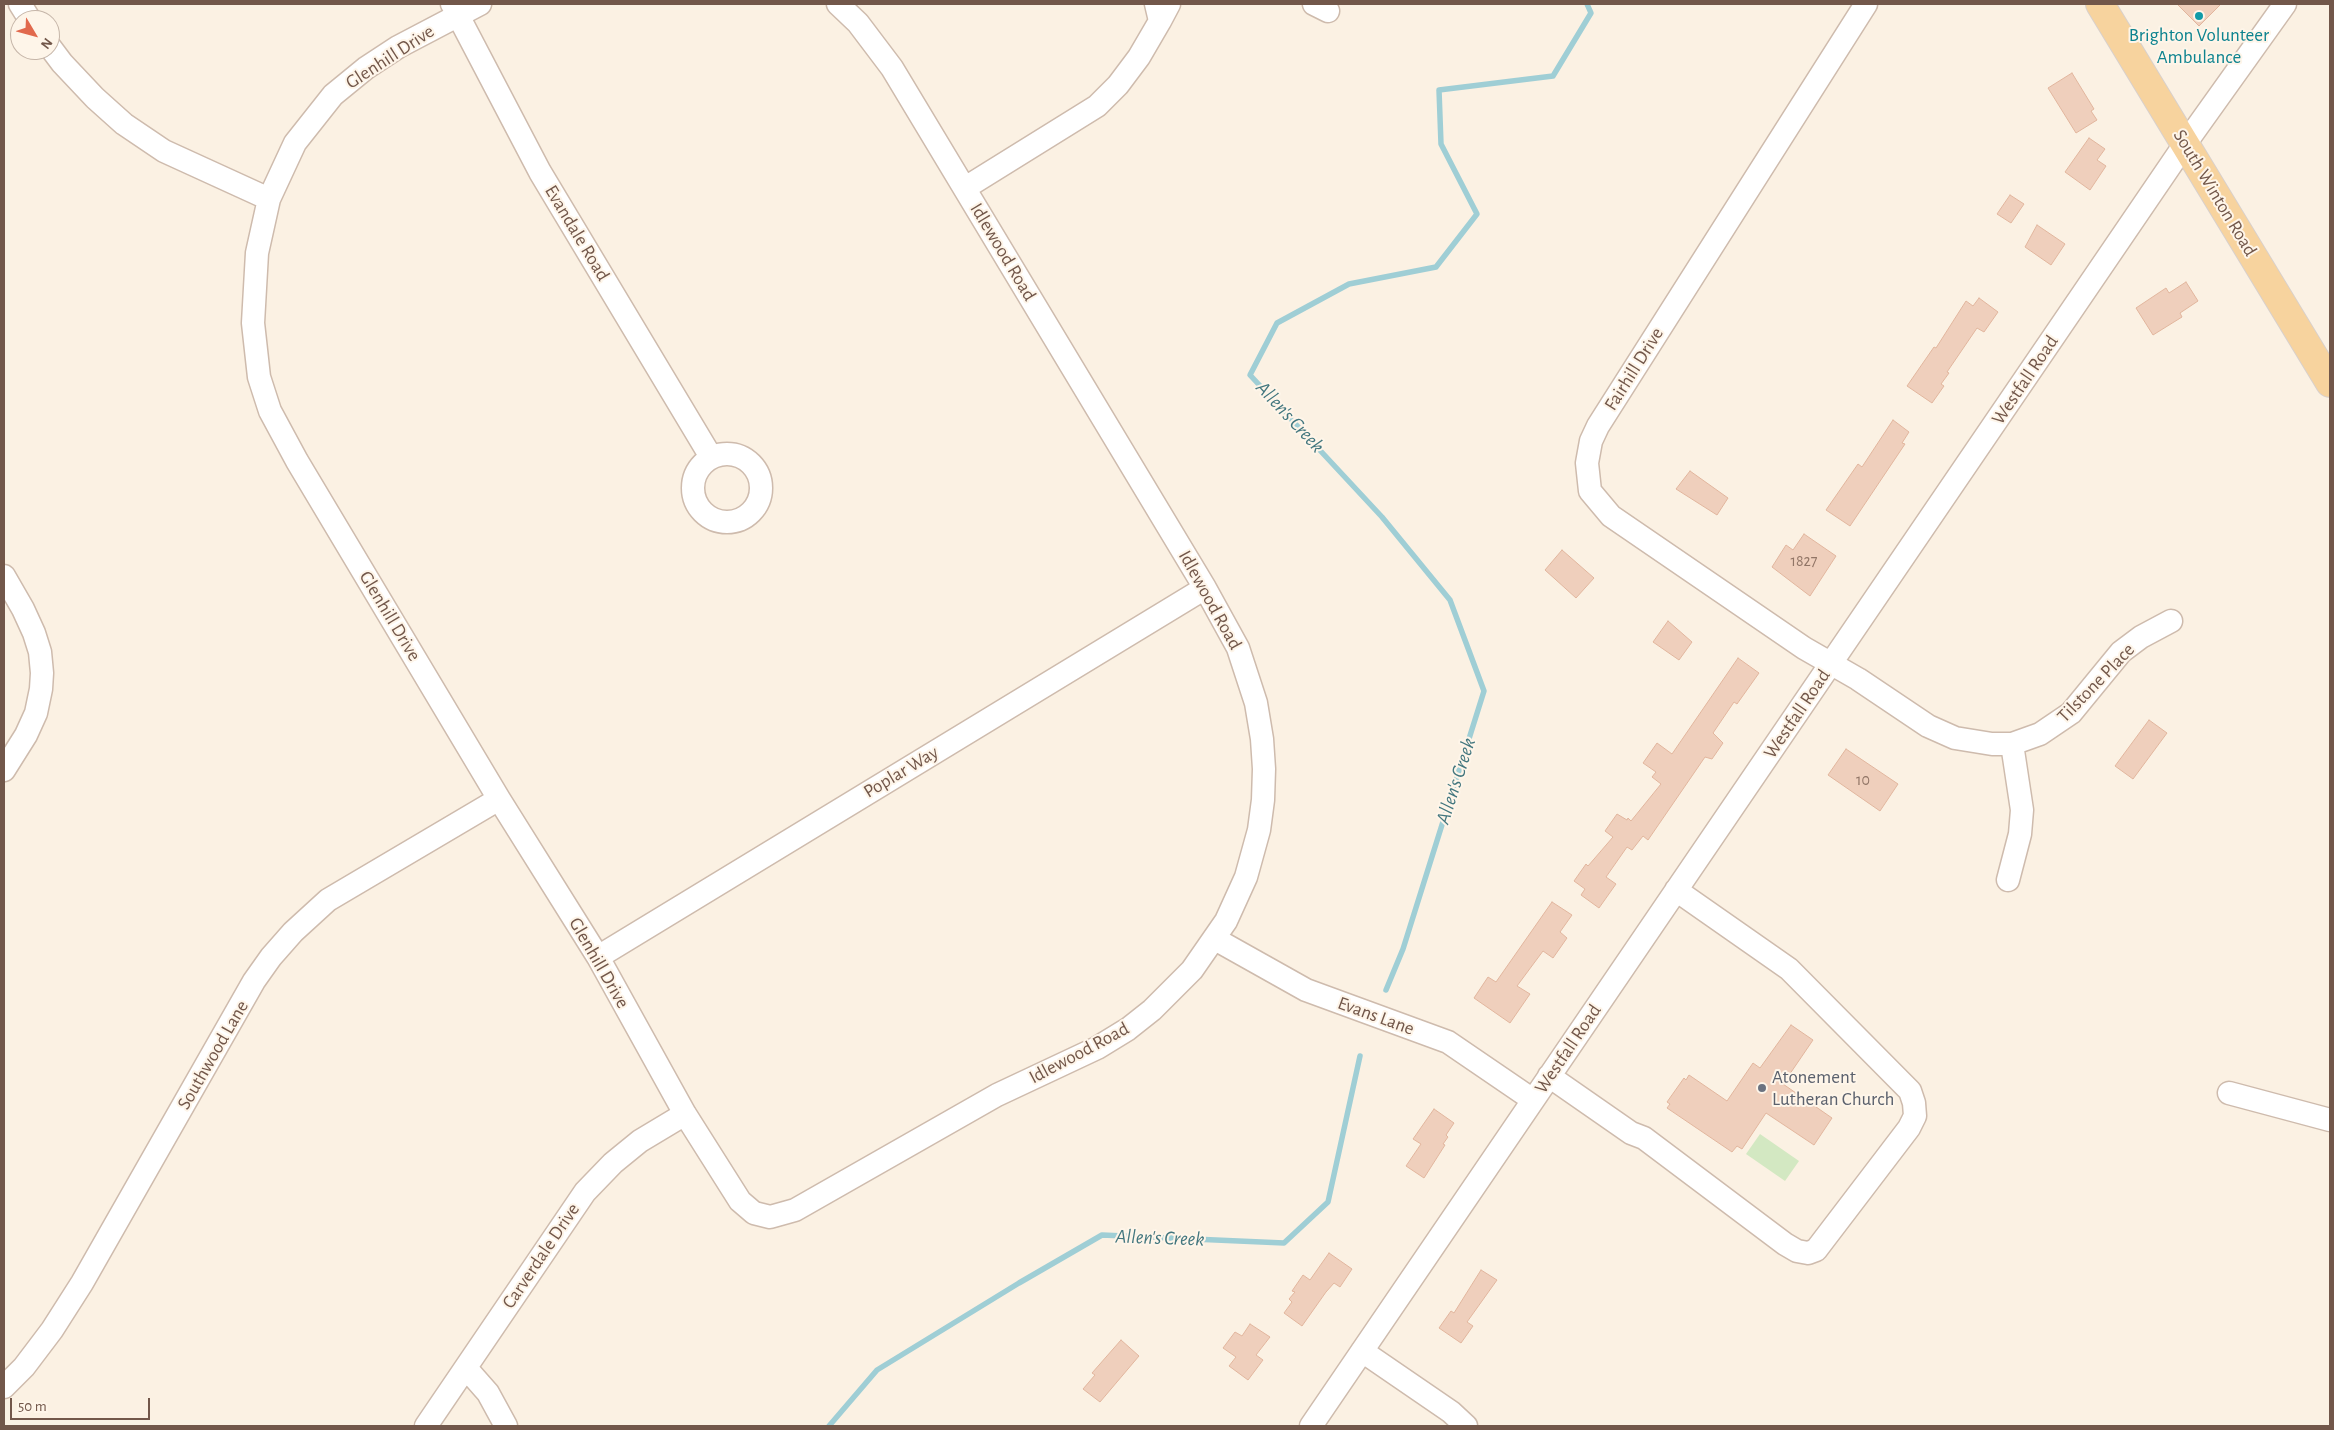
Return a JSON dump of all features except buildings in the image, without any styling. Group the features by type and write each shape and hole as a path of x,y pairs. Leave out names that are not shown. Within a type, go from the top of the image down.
{"main road":[{"name":"South Winton Road","path":"2100,4 2330,383"}],"street":[{"path":"455,9 480,4"},
{"name":"Idlewood Road","path":"778,1216 795,1210 997,1094 1069,1063 1128,1029 1176,988 1215,939 1246,877 1258,830 1263,800 1264,769 1256,703 1238,648 1205,588 892,68 858,23 838,4"},
{"name":"Fairhill Drive","path":"1832,664 1804,648 1610,516 1590,491 1587,463 1591,441 1598,426 1866,4"},
{"name":"Westfall Road","path":"1311,1426 2185,144 2285,4"},
{"name":"Glenhill Drive","path":"455,9 366,68 333,95 295,143 269,199 257,253 253,323 259,377 270,410 297,461 499,799 598,957 685,1114 740,1201 754,1213 770,1217 778,1216"},
{"name":"Evandale Road","path":"455,9 540,172 711,457"},
{"path":"965,188 1097,106 1118,86 1139,57 1162,9"},
{"path":"60,60 94,98 132,129 164,151 269,199"},
{"path":"4,576 23,609 34,634 40,652 42,673 36,714 26,735 4,770"},
{"name":"Poplar Way","path":"598,957 1205,588"},
{"name":"Tilstone Place","path":"1832,664 1941,732 1976,742 2012,744 2040,734 2057,724 2081,702 2121,652 2142,637 2171,621"},
{"path":"2008,880 2020,834 2022,810 2012,744"},
{"name":"Southwood Lane","path":"4,1387 24,1367 52,1330 82,1283 250,990 271,957 293,932 328,900 499,799"},
{"path":"1550,1076 1631,1133 1644,1138 1797,1252 1808,1253 1816,1250 1909,1128 1915,1116 1914,1103 1910,1091 1788,969 1676,890"},
{"name":"Evans Lane","path":"1215,939 1306,990 1448,1042 1533,1100"},
{"path":"2229,1093 2330,1120"},
{"name":"Carverdale Drive","path":"426,1426 585,1192 613,1163 640,1141 685,1114"},
{"path":"1362,1351 1452,1412 1466,1426"},
{"path":"466,1368 488,1393 506,1426"}],"green space":[{"path":"1760,1134 1799,1161 1785,1181 1746,1154"}],"waterway":[{"name":"Allen's Creek","path":"1386,990 1403,949 1484,691 1450,600 1382,517 1250,375 1277,323 1349,284 1436,267 1477,214 1441,144 1439,90 1553,76 1591,13 1587,4"},
{"name":"Allen's Creek","path":"829,1426 877,1370 1019,1283 1102,1235 1284,1243 1328,1202 1360,1056"}],"place":[{"name":"Brighton Volunteer Ambulance","path":"2199,16"},
{"name":"Atonement Lutheran Church","path":"1762,1088"}]}
